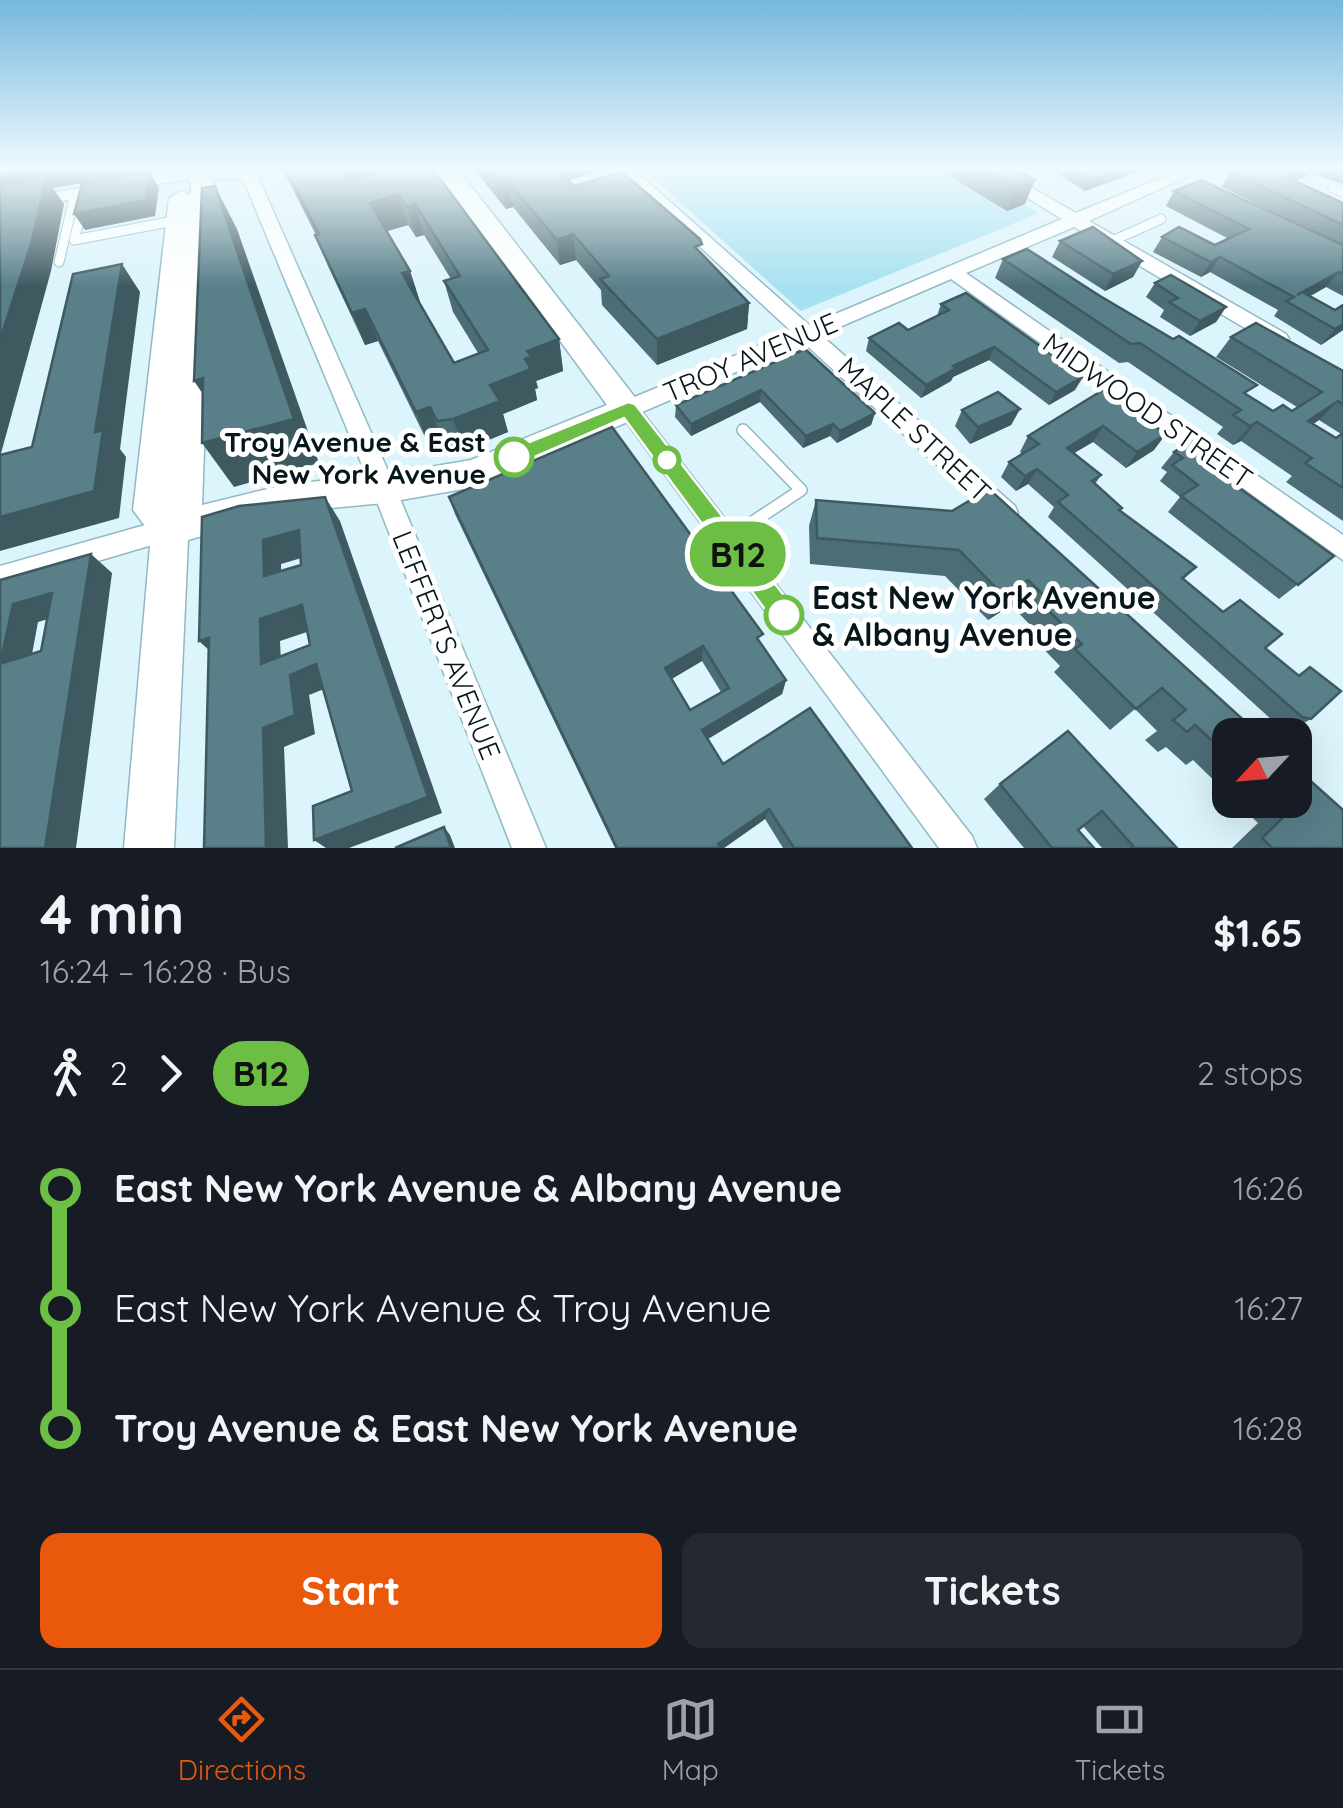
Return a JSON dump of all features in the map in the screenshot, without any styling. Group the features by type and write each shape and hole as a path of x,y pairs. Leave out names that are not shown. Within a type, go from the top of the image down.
{"main road":[{"path":"170,529 151,510 180,208"},
{"path":"149,848 170,529 186,504 203,208"},
{"path":"475,208 628,409"},
{"name":"TROY AVENUE","path":"170,529 288,498 384,489 475,473 628,409"}],"street":[{"name":"LEFFERTS AVENUE","path":"266,208 529,848"},
{"name":"MAPLE STREET","path":"666,208 1029,534"},
{"path":"1054,208 1294,347"},
{"name":"TROY AVENUE","path":"628,409 1104,208"},
{"name":"MIDWOOD STREET","path":"953,272 1343,549"},
{"path":"628,409 960,848"},
{"name":"TROY AVENUE","path":"0,578 170,529"}],"lane":[{"path":"59,262 76,208"},
{"path":"79,208 74,240 179,220"},
{"path":"1112,241 1161,219"},
{"path":"726,539 801,490 744,430"}],"shaded area":[{"path":"686,208 1030,208 1039,213 801,311"}],"building":[{"path":"0,208 39,208 31,244 0,340"},
{"path":"76,208 107,208 74,214"},
{"path":"201,208 222,208 294,419 202,443 203,378 194,381"},
{"path":"305,208 373,208 410,271 402,273 454,363 488,350 444,281 460,276 417,208 461,208 559,339 527,351 532,357 525,359 531,369 490,385 500,401 437,421 430,407 416,412 365,309 352,313 315,235 319,234"},
{"path":"530,208 663,208 700,239 702,244 695,247 749,303 657,339 600,279 609,276 573,234 557,240"},
{"path":"1207,208 1261,208 1343,245 1343,274 1339,272 1302,292 1335,310 1343,305 1343,324 1335,329 1286,301 1294,297 1220,257 1211,262 1162,237 1179,227 1215,245 1249,229"},
{"path":"1306,208 1343,208 1343,225"},
{"path":"1093,227 1142,261 1113,274 1060,241"},
{"path":"1027,249 1100,296 1173,339 1179,336 1257,385 1244,393 1273,411 1283,405 1292,411 1322,392 1231,337 1256,323 1343,371 1343,405 1338,401 1308,421 1336,438 1343,433 1343,488 1305,463 1312,458 1257,422 1250,426 1233,415 1241,410 1140,343 1131,344 1003,259"},
{"path":"122,264 95,432 103,430 94,491 0,517 0,455 32,447 73,274"},
{"path":"1171,275 1226,307 1200,321 1169,302 1178,298 1155,283"},
{"path":"966,293 1083,377 1056,392 994,347 953,366 956,368 926,385 869,338 899,323 908,330 949,310 941,304"},
{"path":"805,349 875,413 840,431 833,424 806,436 761,390 691,424 676,405"},
{"path":"1103,390 1166,434 1137,452 1103,426 1067,448 1101,475 1092,481 1122,508 1119,510 1196,567 1182,578 1223,612 1240,600 1282,634 1265,648 1299,676 1310,667 1341,691 1312,718 1302,717 1058,502 1068,495 1037,469 1025,476 1009,462 1039,444 1028,436"},
{"path":"998,392 1020,409 978,427 962,410"},
{"path":"612,427 763,634 757,638 786,680 702,730 723,764 810,708 912,848 794,848 769,809 718,844 721,848 617,848 449,497","holes":["703,646 729,688 690,710 665,668"]},
{"path":"1192,440 1227,465 1217,472 1334,556 1298,585 1181,496 1198,485 1172,465 1183,458 1174,452"},
{"path":"989,489 1241,718 1212,718 1212,740 1195,725 1187,732 1173,720 1186,710 1162,688 1136,709 1075,649 1082,644 1047,609 1053,604 1028,580 1004,596 959,550 817,538 816,500 952,511"},
{"path":"325,497 428,797 314,840 313,806 352,791 316,664 290,675 295,715 263,728 266,848 204,848 209,638 199,641 202,517 239,506","holes":["299,530 301,565 264,576 263,540","302,605 310,645 261,664 260,619"]},
{"path":"91,554 45,848 0,848 0,664 0,580","holes":["52,593 41,651 0,664 13,604"]},
{"path":"1068,731 1177,848 1131,848 1102,811 1078,830 1094,848 1052,848 1000,784"},
{"path":"1312,782 1343,810 1343,848 1272,848 1262,838 1283,818 1312,818"},
{"path":"444,827 451,848 395,848"}],"bus line":[{"name":"B12","path":"514,457 628,409 784,615"}],"place":[{"name":"Troy Avenue & East New York Avenue","path":"514,457"},
{"name":"East New York Avenue & Albany Avenue","path":"784,615"}]}
